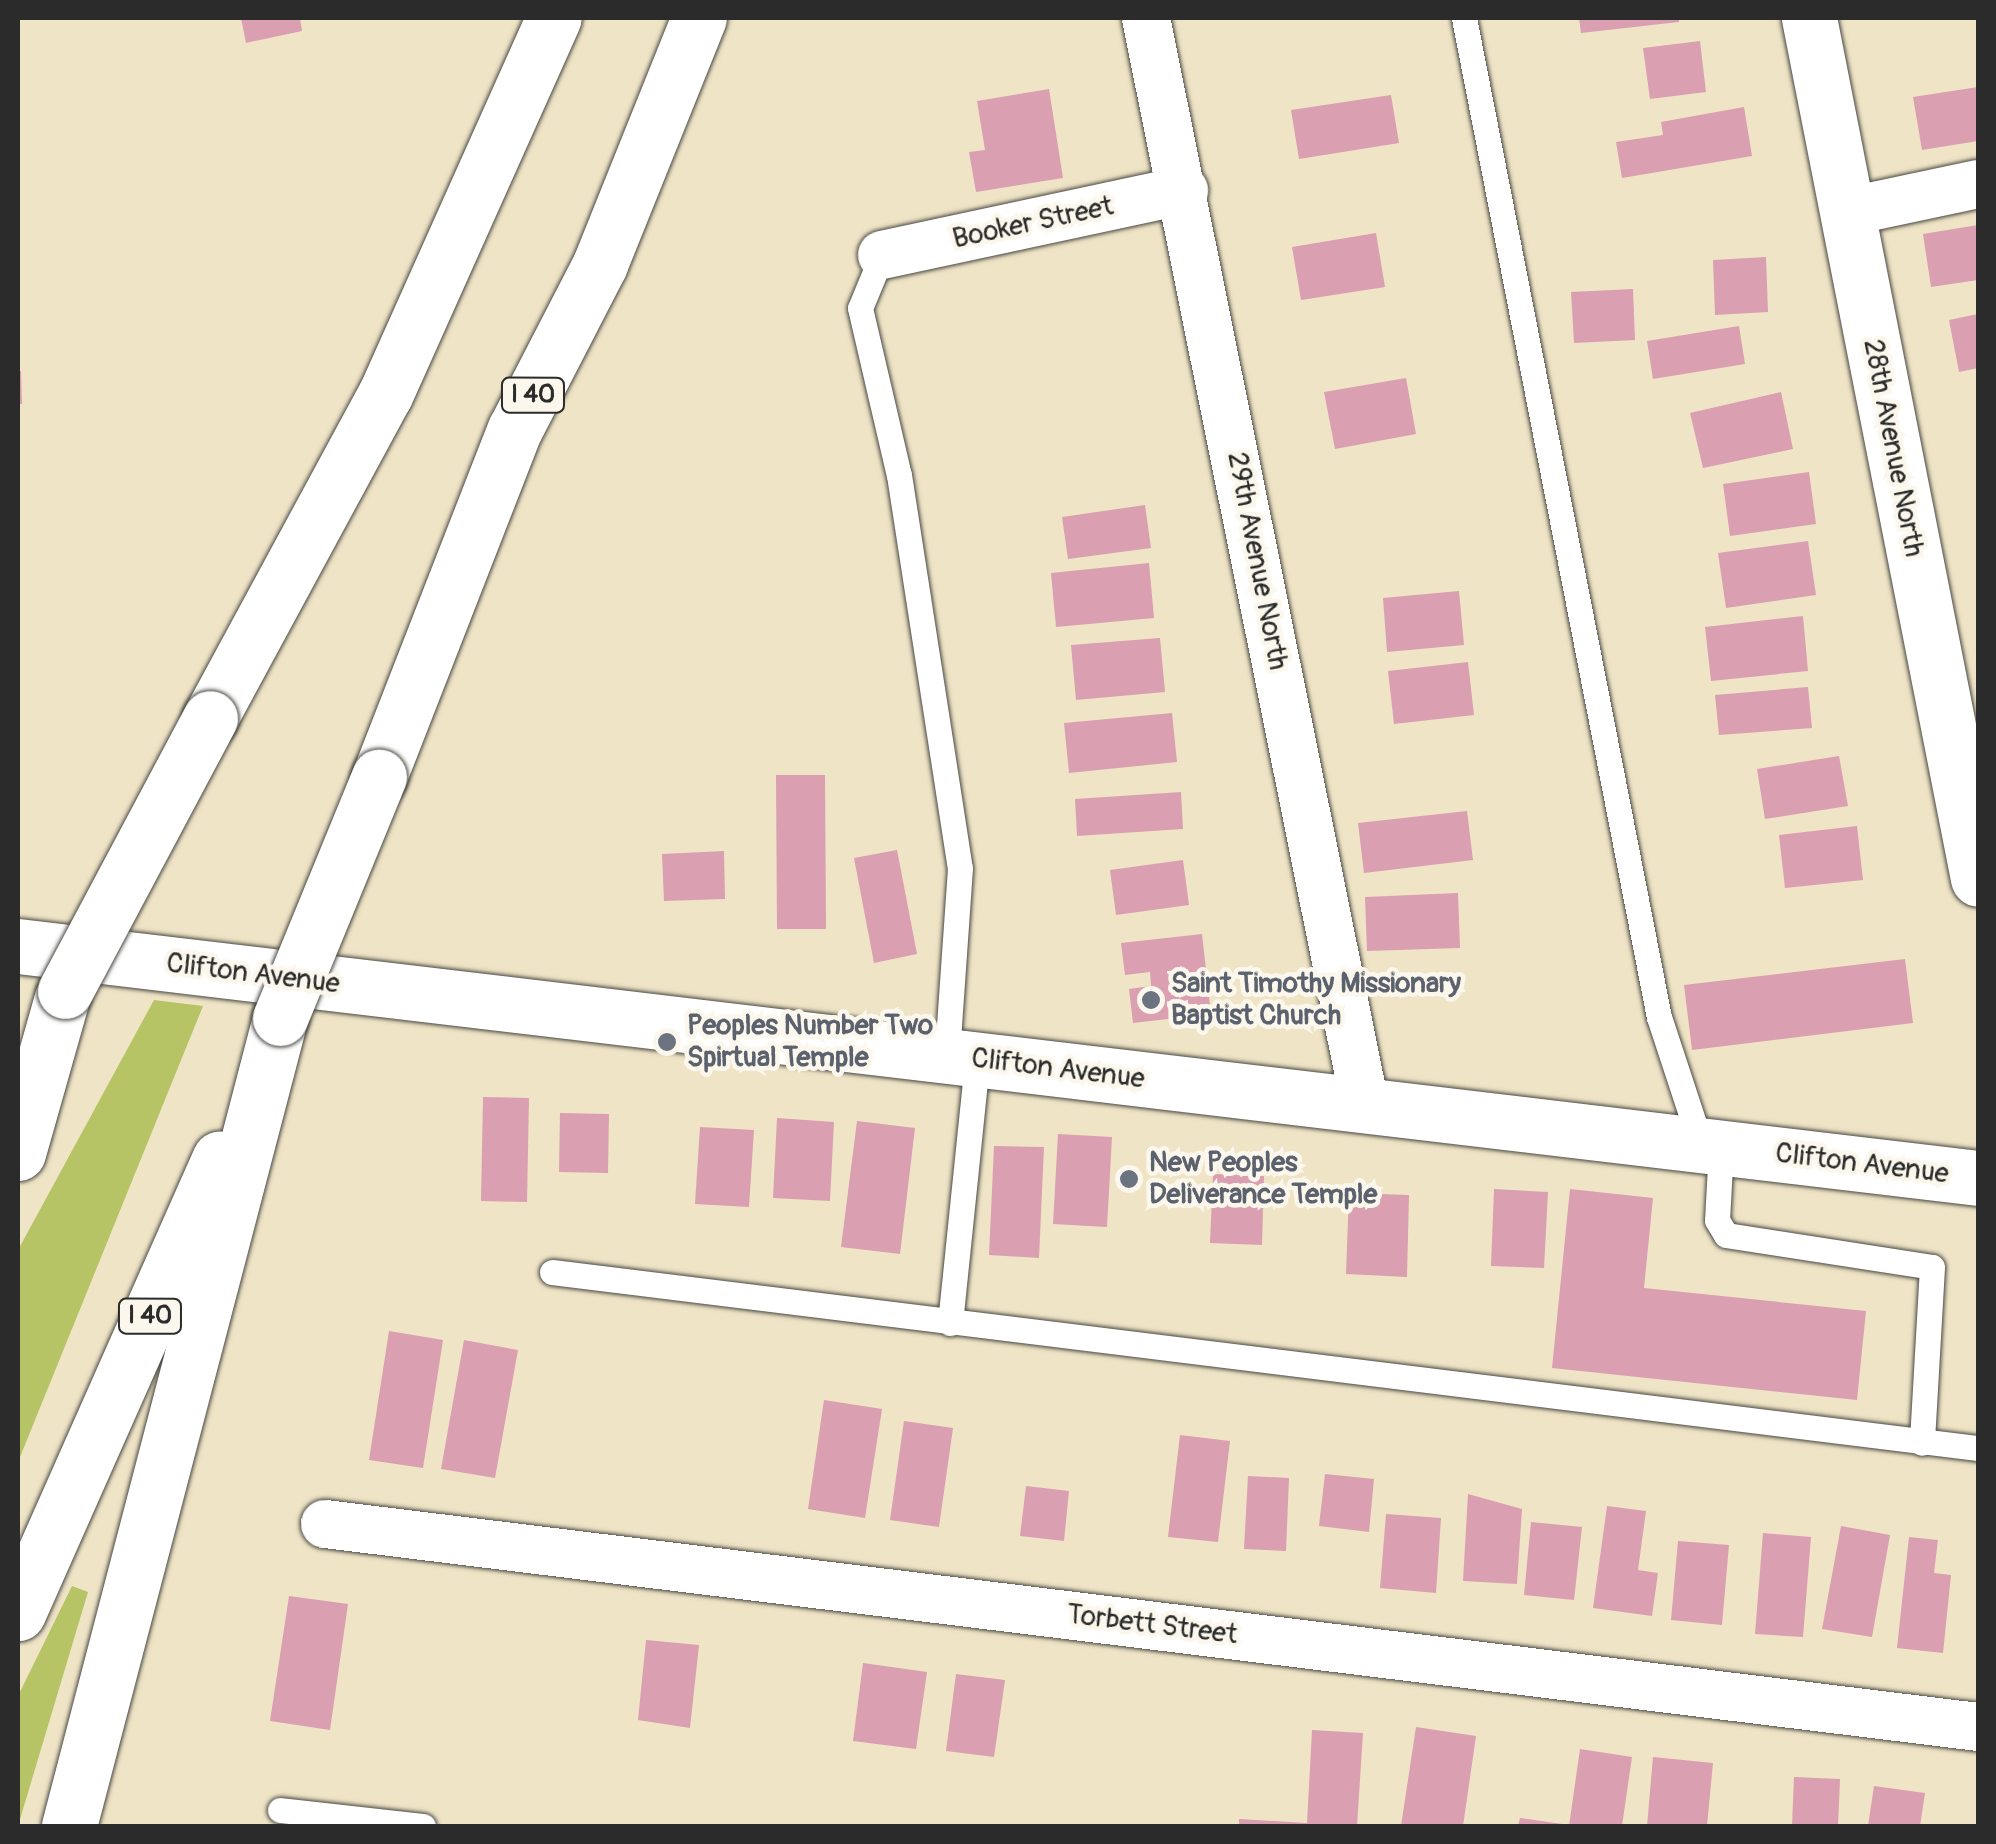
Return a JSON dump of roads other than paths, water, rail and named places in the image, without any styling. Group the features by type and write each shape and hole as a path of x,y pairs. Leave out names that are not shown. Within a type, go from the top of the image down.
{"main road":[{"path":"18,1061 63,995 385,395 554,18"},
{"name":"I 40","path":"18,1613 280,1018 515,430 600,264 699,18"},
{"name":"28th Avenue North","path":"1809,18 1978,879"},
{"name":"Clifton Avenue","path":"18,946 1978,1178"},
{"path":"18,1153 63,995"},
{"path":"68,1826 280,1018"}],"street":[{"name":"29th Avenue North","path":"1146,18 1184,190 1365,1105"},
{"path":"1846,212 1978,184"},
{"name":"Booker Street","path":"882,255 1184,190"},
{"name":"Torbett Street","path":"326,1524 1978,1726"}],"lane":[{"path":"1464,18 1659,1018 1711,1146 1716,1220 1726,1234 1932,1267 1922,1443"},
{"path":"882,255 860,308 899,475 960,868 962,1058 950,1323"},
{"path":"552,1272 1978,1448"},
{"path":"280,1810 423,1826"}],"place":[{"name":"Saint Timothy Missionary Baptist Church","path":"1151,1000"},
{"name":"Peoples Number Two Spirtual Temple","path":"667,1042"},
{"name":"New Peoples Deliverance Temple","path":"1129,1179"}]}
